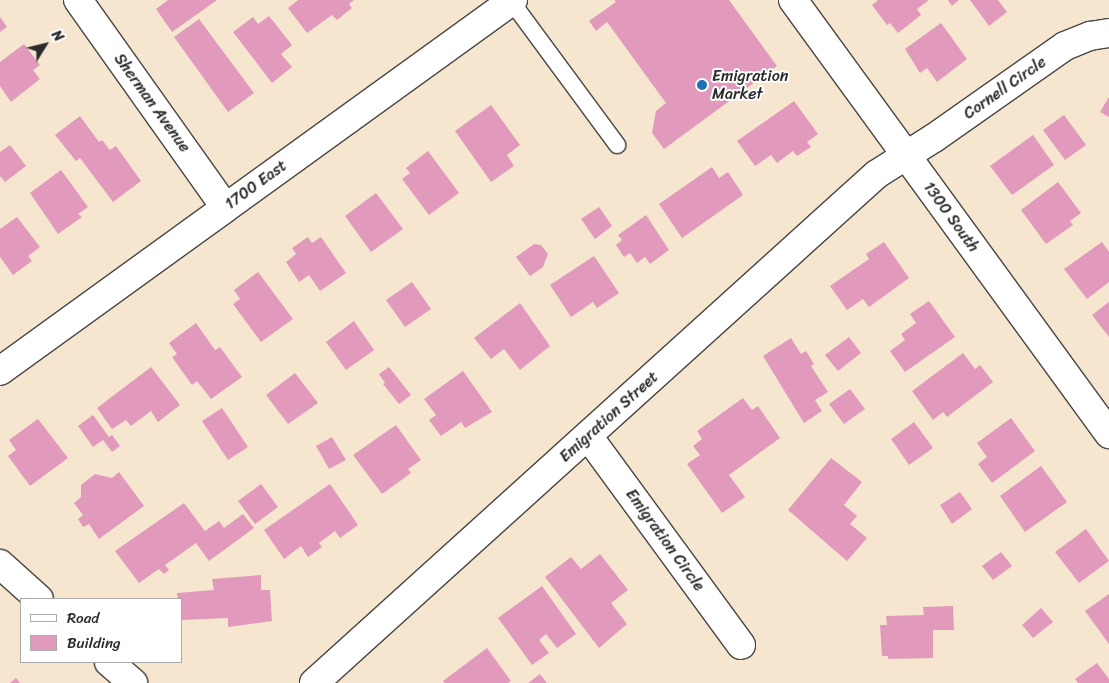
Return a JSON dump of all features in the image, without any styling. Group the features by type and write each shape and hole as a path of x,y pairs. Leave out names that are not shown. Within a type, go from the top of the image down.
{"street":[{"name":"Sherman Avenue","path":"78,0 225,207"},
{"name":"1300 South","path":"793,0 1106,423"},
{"name":"1700 East","path":"0,371 512,1"},
{"name":"Cornell Circle","path":"906,155 1065,46 1090,36 1109,33"},
{"name":"Emigration Street","path":"314,683 852,195 877,174 906,155"},
{"name":"Emigration Circle","path":"588,436 741,645"},
{"path":"0,564 38,598"},
{"path":"110,663 132,683"}],"lane":[{"path":"512,1 616,145"}],"building":[{"path":"168,0 217,0 172,32 156,9"},
{"path":"298,0 354,0 349,4 352,8 337,20 332,15 307,33 288,8"},
{"name":"Emigration Market","path":"614,0 729,0 777,66 664,149 652,133 656,111 666,103 607,22 596,31 589,21 616,2"},
{"path":"878,0 929,0 917,9 921,15 898,33 890,23 887,25 872,5"},
{"path":"948,0 959,0 952,6"},
{"path":"970,0 998,0 1007,12 989,26"},
{"path":"269,16 292,45 281,54 292,67 272,83 233,32 253,17 258,24"},
{"path":"0,17 7,27 0,32"},
{"path":"199,19 254,93 228,112 174,37"},
{"path":"941,23 967,59 937,82 927,68 920,73 905,49"},
{"path":"24,44 40,65 33,70 40,79 11,102 0,86 0,62"},
{"path":"1109,97 1109,117 1100,112"},
{"path":"794,101 818,134 807,142 811,147 797,156 793,151 777,163 771,155 755,166 737,141"},
{"path":"491,105 520,145 507,155 514,166 491,182 455,131"},
{"path":"1064,115 1086,145 1065,160 1043,130"},
{"path":"80,116 99,142 102,140 110,150 116,146 141,181 113,202 80,158 76,161 55,135"},
{"path":"1033,135 1054,165 1012,195 990,166"},
{"path":"10,145 26,166 5,182 0,176 0,152"},
{"path":"428,151 459,193 429,215 402,179 410,173 406,168"},
{"path":"712,167 719,178 728,172 743,195 682,238 659,204"},
{"path":"61,170 88,207 78,214 82,217 58,234 30,193"},
{"path":"1058,182 1081,213 1070,221 1073,225 1046,244 1021,210"},
{"path":"376,193 403,229 371,252 345,216"},
{"path":"599,207 612,226 595,239 581,219"},
{"path":"646,215 669,250 650,264 645,257 637,263 630,253 624,257 616,245 622,240 618,235"},
{"path":"17,217 40,247 28,256 32,261 13,275 0,257 0,229"},
{"path":"308,237 312,243 321,237 346,273 320,291 309,275 299,282 286,262 296,254 292,248"},
{"path":"884,242 909,278 869,307 863,299 847,310 830,286 869,259 866,254"},
{"path":"1102,242 1109,252 1109,282 1087,299 1064,269"},
{"path":"534,244 541,245 548,254 543,267 530,276 516,257"},
{"path":"594,256 619,293 597,308 593,302 571,317 550,285"},
{"path":"258,272 293,319 261,342 233,304 240,299 234,290"},
{"path":"412,282 431,309 405,327 386,300"},
{"path":"929,301 955,337 905,372 890,351 905,340 901,334 916,323 910,314"},
{"path":"1109,302 1109,337 1092,315"},
{"path":"520,303 550,346 520,370 504,349 491,359 474,338"},
{"path":"354,321 374,350 346,370 326,342"},
{"path":"196,323 215,350 220,347 242,377 211,399 197,381 192,385 172,357 177,354 169,343"},
{"path":"849,337 861,353 838,371 825,355"},
{"path":"791,338 801,354 806,351 814,364 811,366 828,392 815,400 822,411 804,423 763,356"},
{"path":"963,353 975,369 980,365 993,382 947,417 943,412 933,420 912,391"},
{"path":"151,367 180,405 158,422 151,411 131,426 126,420 112,429 97,408"},
{"path":"389,367 411,395 399,404 383,384 385,383 379,374"},
{"path":"463,371 492,412 465,428 461,422 441,436 429,420 436,415 424,399"},
{"path":"295,373 318,403 288,424 266,395"},
{"path":"850,389 865,409 844,424 829,404"},
{"path":"743,398 752,410 758,406 780,438 729,475 745,497 722,513 687,464 700,455 693,446 702,439 697,431"},
{"path":"222,408 248,447 228,460 202,421"},
{"path":"93,415 109,437 112,435 120,446 112,452 103,440 93,447 78,426"},
{"path":"1011,418 1035,451 992,483 978,464 987,457 977,443"},
{"path":"38,419 68,458 30,486 8,456 16,450 9,440"},
{"path":"914,422 933,448 909,465 891,439"},
{"path":"396,425 421,460 408,469 411,473 382,494 353,455"},
{"path":"332,437 346,460 329,469 316,446"},
{"path":"831,458 862,482 844,505 857,516 850,524 867,538 847,561 788,510"},
{"path":"1041,466 1067,502 1025,532 1000,496"},
{"path":"119,472 144,506 99,539 89,524 83,527 78,519 83,515 74,503 81,497 81,485 95,474 112,478"},
{"path":"261,484 278,507 255,524 238,501"},
{"path":"330,484 358,525 340,538 335,531 319,543 322,547 308,557 301,546 284,559 264,530"},
{"path":"960,492 972,509 952,524 940,505"},
{"path":"184,503 205,531 219,521 224,528 243,514 254,528 209,561 196,543 165,565 169,570 164,574 159,569 139,583 115,551"},
{"path":"1086,529 1109,561 1079,583 1055,552"},
{"path":"1001,552 1012,566 993,580 982,566"},
{"path":"600,554 628,590 611,603 627,624 599,648 545,577 571,557 581,569"},
{"path":"261,575 261,590 270,590 272,621 228,627 228,618 182,620 182,598 178,598 177,593 214,590 212,579"},
{"path":"542,586 576,634 557,648 546,634 539,640 549,653 532,665 498,618"},
{"path":"1109,594 1109,644 1085,611"},
{"path":"953,606 954,630 933,630 933,658 888,659 888,656 882,656 880,625 887,625 886,616 924,615 923,607"},
{"path":"1041,608 1053,622 1033,638 1022,625"},
{"path":"487,648 511,681 508,683 445,683 443,681"},
{"path":"1097,663 1109,679 1109,683 1078,683 1075,679"},
{"path":"540,674 547,683 528,683"},
{"path":"16,678 20,683 10,683"}],"place":[{"name":"Emigration Market","path":"702,85"}]}
